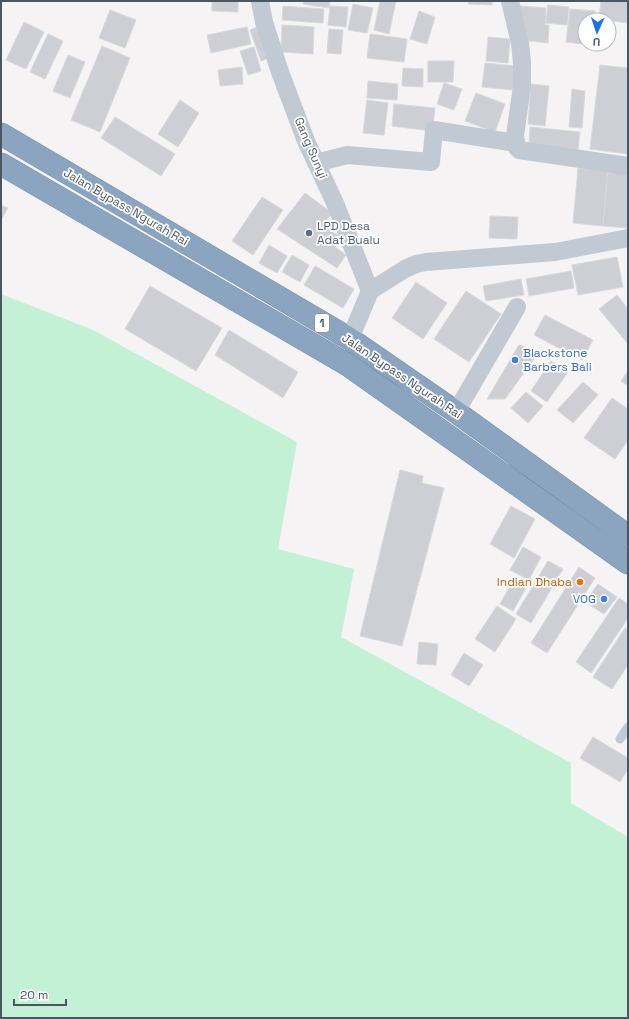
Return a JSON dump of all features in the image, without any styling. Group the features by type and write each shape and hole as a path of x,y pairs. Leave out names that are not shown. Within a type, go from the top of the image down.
{"highway":[{"name":"Jalan Bypass Ngurah Rai","path":"1,134 350,339 456,412 628,536"},
{"name":"Jalan Bypass Ngurah Rai","path":"1,164 348,365 628,563"},
{"path":"132,240 143,217"}],"street":[{"name":"Gang Sunyi","path":"260,1 264,22 280,72 306,141 336,203 370,291"},
{"path":"510,1 520,43 522,63 522,86 515,142 517,148 519,150 628,166"},
{"path":"316,163 347,155 431,162 434,130 515,142"},
{"path":"350,339 370,291 405,269 416,264 555,252 628,238"},
{"path":"456,412 517,307"}],"lane":[{"path":"620,739 628,727"}],"green space":[{"path":"1,294 93,330 297,442 278,549 354,569 341,637 571,763 571,803 628,837 628,1018 1,1018"}],"building":[{"path":"212,1 238,1 238,12 212,11"},
{"path":"304,1 330,1 329,8 303,4"},
{"path":"380,1 396,1 389,34 374,30"},
{"path":"469,1 492,1 492,5 468,4"},
{"path":"601,1 628,2 628,23 617,21 617,12 600,12"},
{"path":"353,4 373,8 367,33 348,30"},
{"path":"548,5 569,7 567,25 546,23"},
{"path":"283,6 324,9 323,23 282,20"},
{"path":"330,6 348,7 346,27 328,25"},
{"path":"520,6 546,8 545,25 549,25 548,43 521,40"},
{"path":"570,9 595,11 577,12 577,43 566,42"},
{"path":"110,10 136,20 125,48 99,38"},
{"path":"419,11 435,17 427,44 410,39"},
{"path":"24,22 44,32 26,69 6,60"},
{"path":"282,25 314,27 313,54 281,52"},
{"path":"260,26 271,57 261,61 250,30"},
{"path":"247,27 251,44 211,53 207,35"},
{"path":"329,29 343,30 341,54 327,53"},
{"path":"48,34 63,41 45,79 30,72"},
{"path":"370,34 407,39 404,62 367,58"},
{"path":"488,37 510,39 508,63 486,61"},
{"path":"102,46 130,58 100,132 71,120"},
{"path":"254,47 261,71 248,75 240,51"},
{"path":"68,55 85,62 70,98 53,91"},
{"path":"428,61 454,61 453,82 428,82"},
{"path":"485,63 516,66 513,90 482,87"},
{"path":"600,65 628,68 628,154 590,149"},
{"path":"242,67 243,84 220,86 218,70"},
{"path":"403,68 423,69 423,87 402,86"},
{"path":"368,81 398,84 397,100 367,98"},
{"path":"444,83 462,89 454,110 437,104"},
{"path":"531,84 549,86 545,126 528,124"},
{"path":"572,89 585,91 582,128 569,127"},
{"path":"476,93 505,104 495,132 465,121"},
{"path":"180,100 199,113 178,147 158,134"},
{"path":"367,100 388,103 384,135 363,133"},
{"path":"394,104 435,108 432,131 392,126"},
{"path":"115,117 175,154 161,176 101,138"},
{"path":"530,127 580,132 578,150 529,145"},
{"path":"578,168 608,171 603,226 573,223"},
{"path":"608,171 628,173 628,228 603,226"},
{"name":"LPD Desa Adat Bualu","path":"305,193 332,213 322,226 341,237 335,247 346,255 337,268 277,229"},
{"path":"262,197 283,210 253,255 232,241"},
{"path":"1,205 8,208 1,220"},
{"path":"490,216 518,217 517,239 489,238"},
{"path":"269,245 287,256 277,273 259,263"},
{"path":"292,255 309,265 300,282 282,272"},
{"path":"617,257 623,287 578,295 572,265"},
{"path":"315,266 354,289 343,308 304,285"},
{"path":"571,271 574,288 529,296 526,279"},
{"path":"521,279 524,295 486,301 483,286"},
{"path":"416,282 447,303 423,339 392,318"},
{"path":"150,286 222,328 196,371 125,329"},
{"path":"466,291 501,314 469,362 434,339"},
{"path":"617,295 628,309 628,344 599,309"},
{"path":"545,315 593,340 582,360 534,335"},
{"path":"229,330 298,372 283,398 215,355"},
{"path":"519,345 539,352 505,399 487,399"},
{"path":"551,361 568,372 547,402 531,391"},
{"path":"628,371 628,386 621,381"},
{"path":"583,382 598,395 573,423 557,410"},
{"path":"526,392 543,406 528,423 511,408"},
{"path":"612,398 628,409 628,440 615,459 584,438"},
{"path":"400,470 423,476 422,483 444,488 402,646 360,636"},
{"path":"511,506 535,519 514,558 490,544"},
{"path":"523,547 541,557 529,580 510,570"},
{"path":"548,561 563,569 531,623 516,614"},
{"path":"579,567 595,578 547,653 531,643"},
{"path":"513,581 526,588 513,611 500,604"},
{"path":"598,584 617,597 604,614 585,602"},
{"path":"619,598 628,604 628,618 591,673 576,662"},
{"path":"497,606 516,619 495,652 475,639"},
{"path":"625,628 628,630 628,665 612,689 593,677"},
{"path":"419,642 438,644 436,665 417,664"},
{"path":"464,653 483,665 469,686 451,675"},
{"path":"593,737 628,758 628,769 620,782 580,758"}],"place":[{"name":"LPD Desa Adat Bualu","path":"309,233"},
{"name":"Blackstone Barbers Bali","path":"515,360"},
{"name":"Indian Dhaba","path":"580,582"},
{"name":"VOG","path":"604,599"}]}
